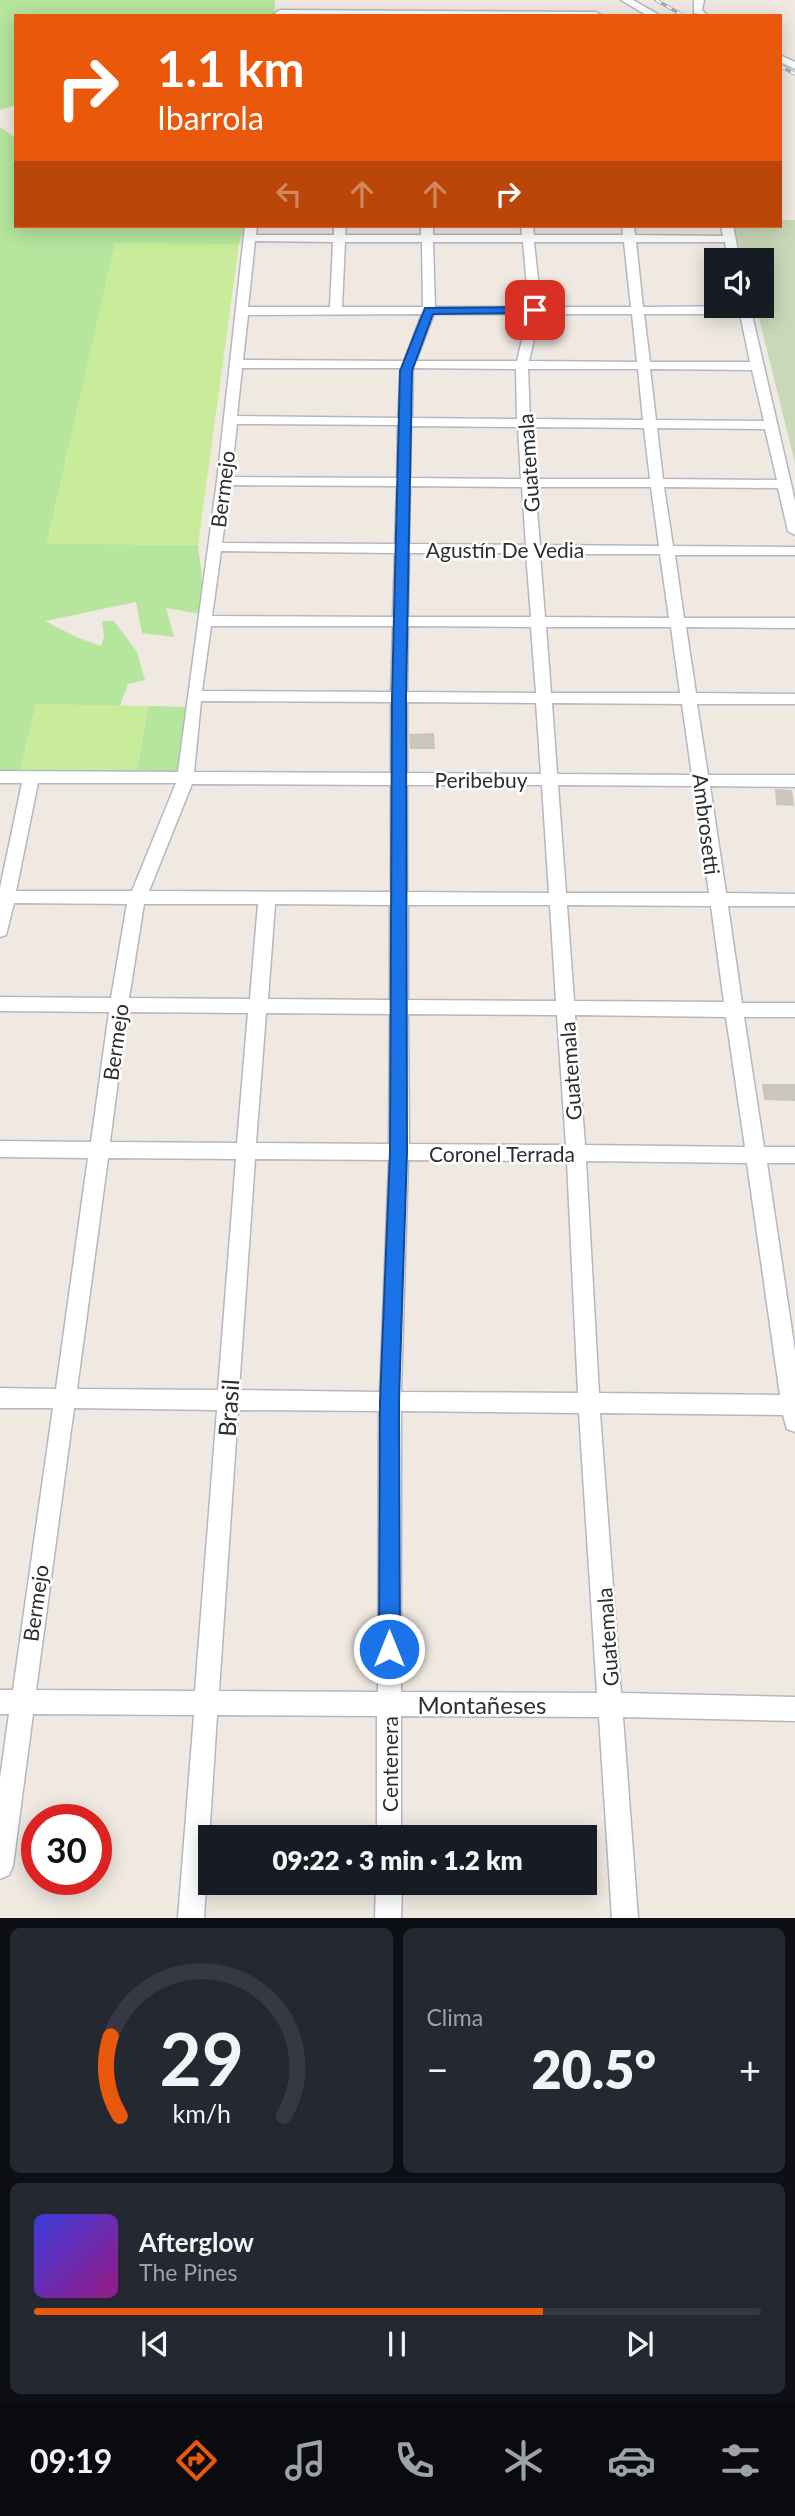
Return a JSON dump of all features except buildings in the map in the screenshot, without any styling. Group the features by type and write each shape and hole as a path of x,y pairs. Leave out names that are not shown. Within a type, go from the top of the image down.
{"street":[{"path":"626,0 652,14"},
{"path":"727,228 732,248"},
{"path":"250,232 629,232 730,239"},
{"name":"Bermejo","path":"0,1866 11,1701 63,1398 132,912 185,780 224,481 250,232"},
{"path":"336,310 339,232"},
{"name":"Centenera","path":"389,1825 390,1401 399,1152 399,697 405,422 407,365 429,311 427,232"},
{"name":"Guatemala","path":"528,232 535,310 522,365 524,423 576,1153 589,1403 625,1917"},
{"name":"Ambrosetti","path":"629,232 649,424 666,549 702,781 732,1009 794,1411"},
{"path":"243,311 704,309"},
{"path":"747,318 795,531"},
{"path":"237,364 757,366"},
{"path":"230,420 770,425"},
{"path":"224,481 784,484"},
{"name":"Agustín De Vedia","path":"215,547 795,551"},
{"path":"205,621 795,623"},
{"path":"194,696 795,699"},
{"name":"Peribebuy","path":"0,777 795,781"},
{"path":"0,930 3,897 32,777"},
{"path":"3,897 795,900"},
{"name":"Brasil","path":"191,1917 246,1150 267,900"},
{"path":"0,1004 795,1010"},
{"name":"Coronel Terrada","path":"0,1149 795,1155"},
{"path":"0,1398 589,1403 794,1411"},
{"name":"Montañeses","path":"11,1701 612,1705 795,1709"},
{"path":"388,1917 389,1895"}],"green space":[{"path":"0,0 275,0 274,14 14,14 14,106 0,110"},
{"path":"0,127 14,137 14,228 244,228 239,244 115,244 47,543 198,545 203,586 201,614 166,608 174,637 142,633 136,602 45,621 101,646 104,637 102,621 114,621 137,652 145,680 128,684 120,706 36,704 20,772 0,772"},
{"path":"782,220 795,220 795,463 759,318 774,318 774,248 740,248 734,228 782,228"},
{"path":"115,243 239,244 198,545 47,544"},
{"path":"36,704 148,706 136,774 20,772"},
{"path":"148,706 188,707 178,775 136,774"}],"railway":[{"path":"656,0 680,14"},
{"path":"782,67 795,74"}],"route":[{"path":"389,1649 390,1401 399,1152 399,697 406,371 429,311 535,310"}]}
